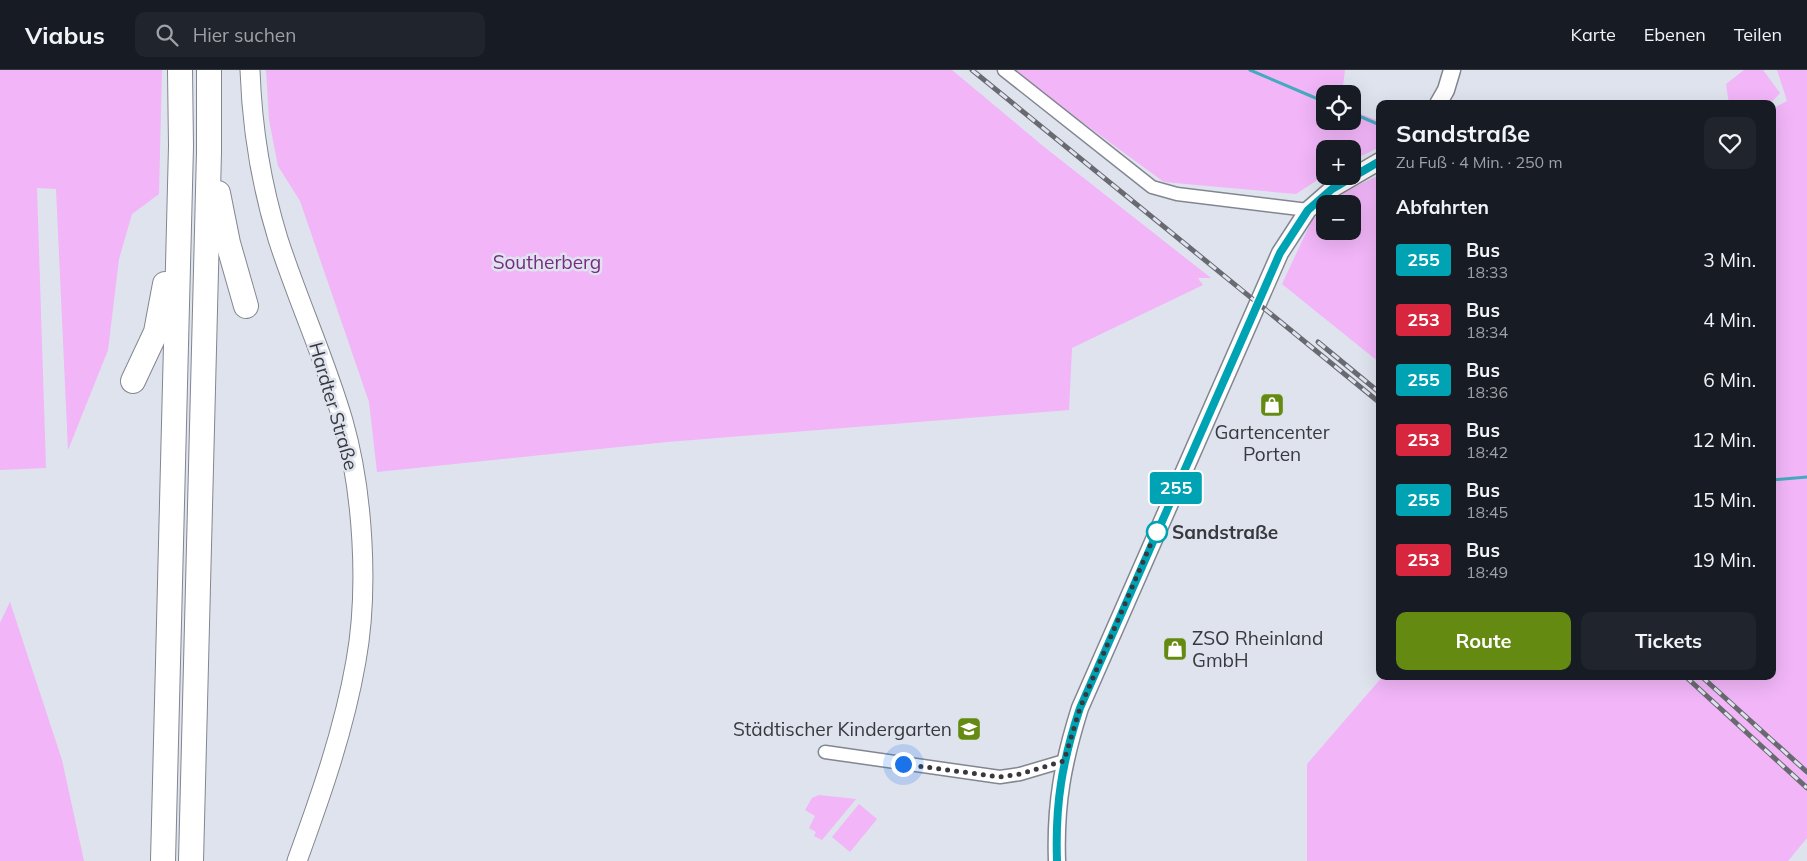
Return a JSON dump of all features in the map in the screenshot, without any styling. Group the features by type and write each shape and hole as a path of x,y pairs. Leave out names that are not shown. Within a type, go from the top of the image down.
{"highway":[{"path":"163,861 181,146 180,70"},
{"path":"191,861 209,152 209,70"},
{"path":"209,152 228,243 246,306"},
{"path":"133,381 156,332 164,298 166,267 178,242"}],"main road":[{"name":"Hardter Straße","path":"250,70 251,105 258,155 268,199 278,239 329,376 343,423 355,477 361,530 363,585 357,659 345,715 329,773 298,861"}],"street":[{"path":"1004,70 1152,187 1177,194 1308,210"},
{"path":"1440,100 1446,90 1452,70"},
{"path":"1057,861 1058,798 1064,761 1080,708 1102,654 1280,253 1308,210 1332,189 1376,163"},
{"path":"825,752 1000,777 1020,774 1064,761"}],"green space":[{"path":"0,70 162,70 159,194 132,214 119,259 108,350 68,450 56,189 37,188 46,468 0,470"},
{"name":"Southerberg","path":"266,70 952,70 1043,146 1211,278 1198,278 1203,285 1072,348 1069,410 667,442 377,472 369,402 300,201 278,166 269,120"},
{"path":"1011,70 1345,70 1343,85 1316,85 1316,130 1361,130 1361,114 1376,120 1376,149 1361,156 1361,140 1316,140 1316,181 1296,194 1164,182"},
{"path":"1744,70 1763,70 1780,93 1774,100 1728,100 1726,84"},
{"path":"1777,70 1807,70 1807,838 1788,861 1307,861 1307,764 1380,680 1776,680 1776,107 1787,101"},
{"path":"1376,177 1376,360 1282,284 1312,220 1316,216 1316,240 1361,240 1361,195 1340,195"},
{"path":"10,602 62,760 84,861 0,861 0,623"},
{"path":"819,795 856,799 822,840 814,836 816,832 809,828 815,816 805,810 812,798"},
{"path":"859,804 877,819 850,852 832,837"}],"waterway":[{"path":"1250,70 1316,98"},
{"path":"1361,117 1376,123"},
{"path":"1776,480 1807,477"}],"railway":[{"path":"972,70 1376,400"},
{"path":"1318,342 1376,390"},
{"path":"1689,680 1807,788"},
{"path":"1705,680 1807,772"}],"bus line":[{"name":"255","path":"1057,861 1058,798 1064,761 1080,708 1102,654 1280,253 1295,227 1308,210 1332,189 1376,163"}],"place":[{"name":"Gartencenter Porten","path":"1272,405"},
{"name":"Sandstraße","path":"1157,532"},
{"name":"ZSO Rheinland GmbH","path":"1175,649"},
{"name":"Städtischer Kindergarten","path":"969,729"}],"route":[{"path":"903,764 1000,777 1020,774 1064,761 1080,708 1159,525 1157,532"}]}
